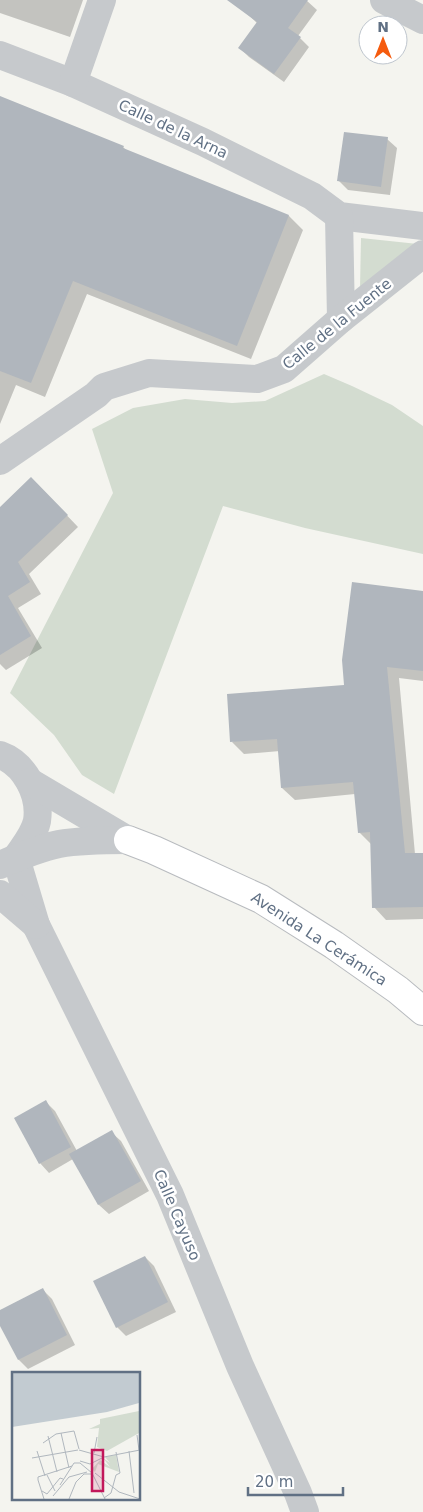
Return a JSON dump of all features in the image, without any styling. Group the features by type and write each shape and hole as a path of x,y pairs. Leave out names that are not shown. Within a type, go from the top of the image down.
{"main road":[{"name":"Avenida La Cerámica","path":"128,840 261,899 398,990 423,1011"}],"street":[{"path":"74,83 102,0"},
{"path":"384,0 423,20"},
{"name":"Calle de la Arna","path":"0,55 74,83 203,142 304,191 339,216 423,226"},
{"path":"339,216 341,319"},
{"name":"Calle de la Fuente","path":"0,460 96,395 104,387 149,373 257,379 284,369 341,319 423,254"},
{"path":"1,754 18,767 30,782 36,800 37,820 32,836 8,861"},
{"path":"30,782 128,840"},
{"path":"8,861 58,844 100,840 128,840"},
{"path":"8,861 36,925"},
{"path":"0,894 36,925"},
{"name":"Calle Cayuso","path":"36,925 170,1195 240,1366 305,1512"}],"shaded area":[{"path":"361,238 418,244 360,289"},
{"path":"324,374 392,405 423,426 423,554 305,528 223,506 114,794 82,775 54,735 10,693 113,493 92,429 133,408 185,399 232,403 265,401"}],"building":[{"path":"227,0 308,0 288,28 301,37 274,74 238,48 257,22"},
{"path":"0,96 289,215 237,346 73,281 31,383 0,371"},
{"path":"344,132 388,137 381,187 337,181"},
{"path":"31,477 68,515 18,562 30,582 8,596 31,636 0,655 0,507"},
{"path":"352,582 423,591 423,671 387,667 405,853 423,853 423,907 372,908 370,832 358,833 353,782 281,788 277,739 230,742 227,694 344,685 342,660"},
{"path":"46,1100 71,1147 39,1164 14,1118"},
{"path":"112,1130 141,1181 98,1205 69,1154"},
{"path":"145,1256 168,1302 116,1328 93,1281"},
{"path":"43,1288 67,1335 18,1360 0,1326 0,1310"}]}
